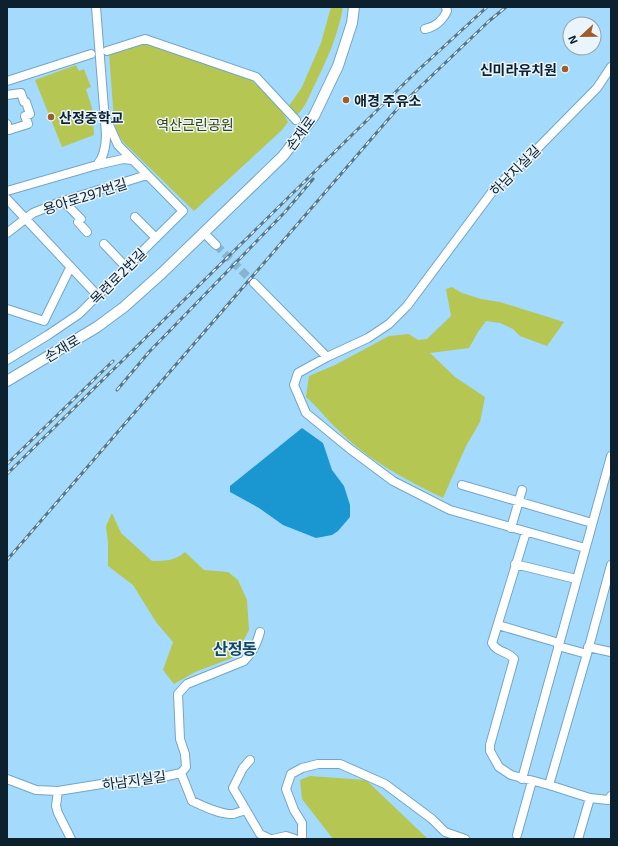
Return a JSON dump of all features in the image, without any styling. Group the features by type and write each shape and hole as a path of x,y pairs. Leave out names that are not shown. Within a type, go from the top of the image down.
{"main road":[{"name":"손재로","path":"7,381 107,320 144,290 283,156 314,116 338,66 352,23 354,7"}],"street":[{"path":"96,7 101,52 106,134 102,158 97,165"},
{"path":"425,29 432,28 445,16 447,11 446,7"},
{"path":"107,50 145,39 256,77 296,120"},
{"path":"7,82 91,54"},
{"name":"하남지실길","path":"585,548 450,510 393,481 350,449 306,413 294,385 298,373 327,357 368,338 389,324 407,306 495,188 528,158 597,88 611,67"},
{"path":"602,82 611,79"},
{"path":"7,96 21,93 30,114 26,116 28,124 9,130 7,124"},
{"path":"104,114 122,153 115,161"},
{"path":"115,161 105,158 104,150 106,146 112,143 119,146"},
{"name":"용아로297번길","path":"119,146 183,211"},
{"path":"7,191 97,165 123,159 132,160"},
{"name":"용아로297번길","path":"25,219 33,213 63,201 147,175"},
{"path":"7,199 70,268 98,296"},
{"path":"63,201 81,219 78,222 87,232"},
{"name":"목련로2번길","path":"7,360 79,314 183,211"},
{"path":"135,216 156,238"},
{"path":"7,233 25,219"},
{"path":"204,233 216,245"},
{"path":"104,244 126,267"},
{"path":"48,335 44,321 70,268"},
{"path":"254,283 327,357"},
{"path":"7,309 44,321"},
{"path":"522,778 611,456"},
{"path":"462,485 592,524"},
{"path":"511,528 522,490"},
{"path":"526,532 492,643 495,648 514,659 490,745 490,752 499,767 511,775 590,798 608,800 611,796"},
{"path":"515,564 576,579"},
{"path":"549,785 611,565"},
{"path":"498,625 559,644 587,650 611,652"},
{"name":"하남지실길","path":"7,779 36,790 58,791 114,782 135,783 181,773 186,767 185,754 180,739 178,694 187,684 244,661 256,646 260,632"},
{"path":"250,760 242,768 233,788 253,819 260,834 272,839 286,836 295,839"},
{"path":"302,839 302,823 294,810 286,789 291,774 302,768 318,764 340,764 385,784 432,819 445,832 466,839"},
{"path":"181,773 192,801 211,810 225,813 232,814 246,810"},
{"path":"517,835 532,781"},
{"path":"58,791 56,806 71,839"},
{"path":"578,839 590,798"}],"green space":[{"path":"331,7 343,7 335,39 307,102 298,114 295,115 289,106 302,87 321,43"},
{"name":"역산근린공원","path":"145,43 248,77 279,105 288,122 282,130 194,211 123,142 116,130 109,53"},
{"path":"76,65 79,71 84,69 91,87 86,89 92,108 94,135 62,147 35,80"},
{"path":"452,287 462,293 481,299 500,302 564,322 547,346 520,336 513,329 500,323 486,321 469,348 430,353 455,377 485,397 480,422 466,446 443,498 401,476 362,451 334,426 306,397 309,376 335,365 389,336 409,334 418,340 427,339 451,316 446,289"},
{"path":"112,513 121,533 152,561 166,561 174,559 185,552 204,570 228,572 238,580 247,600 249,630 239,649 232,658 195,672 174,684 163,670 173,642 156,622 133,585 108,566 106,526"},
{"path":"310,776 366,780 428,839 333,839 302,799 300,780"}],"water":[{"path":"302,428 323,443 332,470 344,486 350,505 350,517 338,531 332,535 316,538 283,525 259,508 230,492 230,486"}],"tunnel":[{"path":"216,245 254,283"}],"railway":[{"path":"7,474 415,73 487,7"},
{"path":"7,560 398,108 489,21 506,7"},
{"path":"117,390 149,352 285,212 313,179"},
{"path":"7,464 113,361"}],"place":[{"name":"신미라유치원","path":"565,69"},
{"name":"애경 주유소","path":"346,100"},
{"name":"산정중학교","path":"51,117"}],"district":[{"name":"산정동","path":"235,648"}]}
